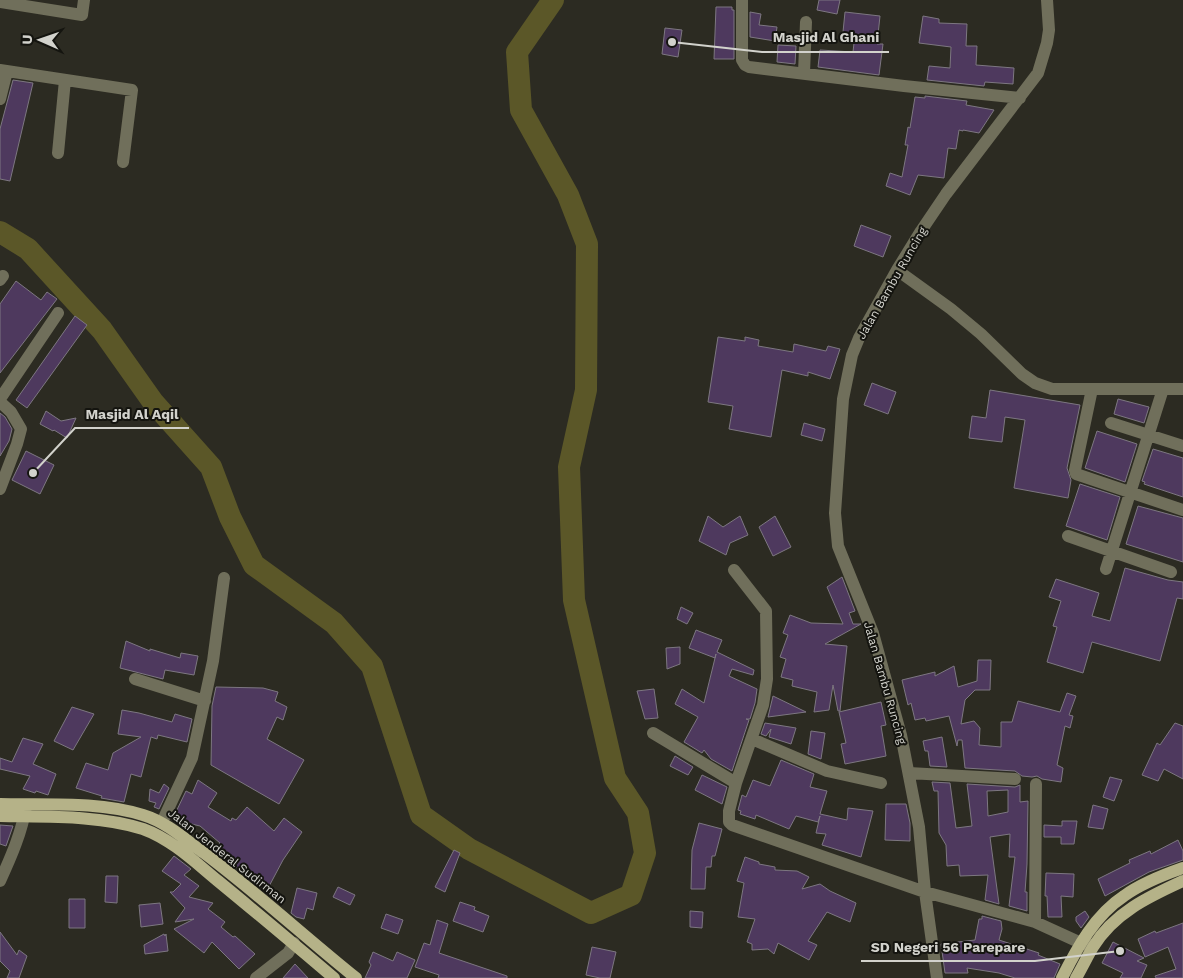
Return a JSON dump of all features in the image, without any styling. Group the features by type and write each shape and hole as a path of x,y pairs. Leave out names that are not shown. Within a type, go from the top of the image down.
{"main road":[{"name":"Jalan Jenderal Sudirman","path":"0,804 25,810 119,824 142,829 159,836 205,870 334,978"},
{"name":"Jalan Jenderal Sudirman","path":"0,816 25,810 89,806 143,814 162,822 219,864 356,978"},
{"path":"1062,978 1087,944 1107,910 1122,896 1137,887 1183,868"},
{"path":"1076,978 1087,944 1127,910 1144,899 1183,881"}],"street":[{"path":"0,2 82,15 84,0"},
{"path":"742,0 742,56 744,65 749,67 1020,98"},
{"name":"Jalan Bambu Runcing","path":"937,978 925,892 919,827 901,735 873,633 838,546 835,513 843,398 852,355 859,338 896,270 946,194 1038,72 1043,59 1048,30 1047,0"},
{"path":"804,73 806,22"},
{"path":"0,100 3,70 132,90 123,162"},
{"path":"58,152 66,80"},
{"path":"896,270 951,309 986,338 1022,374 1035,383 1052,388 1183,389"},
{"path":"0,489 17,444 20,429 0,400 58,313"},
{"path":"1106,569 1163,388"},
{"path":"1092,389 1075,470 1076,474 1183,510"},
{"path":"1112,423 1183,446"},
{"path":"1068,536 1171,572"},
{"path":"734,570 766,610 767,679 763,705 736,783 729,811 729,822 732,825 925,892 1035,922 1087,944"},
{"path":"162,822 192,758 213,661 224,578"},
{"path":"135,679 205,701"},
{"path":"653,733 736,783"},
{"path":"752,739 828,771 881,783"},
{"path":"909,773 1015,779"},
{"path":"1035,922 1036,784"},
{"path":"0,881 15,845 25,810"},
{"path":"256,978 288,953 294,943"}],"building":[{"path":"819,0 840,0 837,14 817,10"},
{"path":"716,7 732,7 732,10 734,10 734,59 714,59"},
{"path":"750,12 761,14 759,25 777,27 775,41 750,37"},
{"path":"845,12 880,16 877,44 883,44 879,75 818,67 820,50 853,52 855,34 843,32"},
{"path":"923,16 939,19 939,23 967,24 966,46 977,46 976,65 1014,68 1013,84 985,82 984,86 927,80 929,66 950,68 951,47 919,43"},
{"path":"665,28 682,30 678,57 662,54"},
{"path":"778,45 796,46 795,64 777,62"},
{"path":"13,80 33,83 10,181 0,179 0,129"},
{"path":"925,96 967,101 966,105 994,110 979,133 959,130 956,149 948,148 944,178 918,175 910,195 886,186 890,173 902,177 908,145 905,145 915,97 925,98"},
{"path":"861,225 891,236 883,257 854,246"},
{"path":"16,281 41,300 47,292 57,299 0,373 0,304"},
{"path":"75,316 87,325 27,408 16,400"},
{"path":"718,337 745,341 745,337 759,340 758,346 793,352 794,344 826,351 828,346 840,349 830,379 808,372 808,376 782,370 771,437 729,429 733,406 708,402"},
{"path":"872,383 896,392 888,414 864,405"},
{"path":"990,390 1080,405 1067,468 1071,480 1068,498 1014,488 1025,420 1005,417 1002,442 969,438 972,416 986,418"},
{"path":"1118,399 1149,407 1144,423 1114,414"},
{"path":"46,411 61,421 76,418 67,438 40,424"},
{"path":"0,413 5,417 12,429 9,441 0,456"},
{"path":"804,423 825,429 822,441 801,435"},
{"path":"1097,431 1137,444 1125,482 1085,468"},
{"path":"1153,449 1183,458 1183,497 1144,484 1145,482 1142,481"},
{"path":"26,451 54,465 40,494 12,480"},
{"path":"1080,484 1120,497 1107,540 1066,526"},
{"path":"1138,506 1183,518 1183,562 1126,544"},
{"path":"708,516 723,527 740,516 748,535 730,543 726,555 699,541"},
{"path":"775,516 791,547 773,556 759,527"},
{"path":"1125,568 1168,580 1183,582 1183,599 1177,598 1160,661 1092,642 1083,673 1047,662 1057,627 1053,626 1061,601 1049,597 1056,579 1099,593 1092,616 1110,621"},
{"path":"842,577 855,611 849,613 853,624 861,624 825,644 847,646 840,711 838,711 833,685 829,710 814,712 817,692 792,686 793,680 781,677 786,659 780,657 788,635 783,633 790,615 811,623 843,624 827,587"},
{"path":"681,607 693,613 687,624 677,619"},
{"path":"696,630 722,640 717,652 754,670 753,675 732,669 729,676 757,689 755,703 750,719 746,719 749,720 732,771 711,759 704,750 702,753 684,742 698,717 675,704 682,689 704,703 716,654 715,658 689,648"},
{"path":"126,641 150,651 150,649 180,658 181,653 198,656 194,675 165,670 163,679 120,668"},
{"path":"680,647 680,664 667,669 666,648"},
{"path":"978,660 991,660 990,690 975,690 965,700 961,724 974,721 980,728 979,745 1001,747 1001,722 1012,722 1018,701 1060,712 1067,693 1076,696 1069,715 1073,716 1070,728 1065,726 1057,765 1063,768 1061,782 1042,779 1037,776 1022,776 1015,771 965,768 962,740 958,740 957,746 949,716 926,721 925,718 915,720 911,703 908,705 902,680 935,672 935,676 954,666 958,687 977,681"},
{"path":"216,687 263,688 278,692 275,701 287,707 283,720 277,717 267,739 304,760 279,804 211,765 212,706"},
{"path":"654,689 658,718 645,719 637,691"},
{"path":"773,696 806,712 768,717"},
{"path":"881,702 886,725 881,726 886,756 845,764 841,744 846,743 839,712"},
{"path":"72,707 94,714 73,750 54,741"},
{"path":"122,710 172,722 175,714 192,719 187,742 158,735 157,739 151,737 141,777 131,774 124,802 101,798 102,796 76,788 86,763 108,770 113,753 141,737 118,734"},
{"path":"765,723 796,728 791,744 769,737 771,729 766,736 761,734"},
{"path":"1175,723 1183,726 1183,779 1164,769 1158,781 1142,775 1157,743 1160,745"},
{"path":"811,731 825,733 821,759 808,754"},
{"path":"942,737 947,767 930,766 928,751 925,751 923,741"},
{"path":"23,738 43,744 33,764 56,774 48,795 23,789 30,776 0,769 0,758 12,762"},
{"path":"675,756 693,767 688,775 670,766"},
{"path":"781,760 814,774 810,787 827,791 820,814 847,820 848,808 873,811 861,857 822,845 826,834 816,833 820,816 818,822 796,816 789,829 756,815 755,819 740,814 741,811 738,810 742,795 746,797 753,780 770,786"},
{"path":"702,775 727,787 722,804 695,790"},
{"path":"1110,777 1122,780 1114,801 1103,797"},
{"path":"198,780 217,793 208,807 231,821 232,818 236,820 247,807 274,831 284,818 302,832 283,860 266,892 256,882 215,851 220,843 200,826 179,821 180,818 174,816 186,791 192,794"},
{"path":"932,782 950,783 956,828 972,826 967,784 1015,787 1020,785 1020,802 1028,801 1025,892 1027,892 1027,911 1009,906 1015,857 1009,857 1010,834 990,837 999,904 985,900 988,875 960,876 959,865 947,866 946,845 939,833 938,791 934,791","holes":["1008,790 1008,812 988,816 987,791"]},
{"path":"164,784 169,788 159,809 154,807 156,803 149,801 150,789 159,793"},
{"path":"886,804 906,804 910,823 910,841 885,840"},
{"path":"1093,805 1108,809 1103,829 1088,827"},
{"path":"1062,821 1077,821 1074,844 1061,844 1061,837 1044,837 1044,825 1062,826"},
{"path":"699,823 722,829 715,856 712,856 711,867 706,867 705,889 691,889 692,850"},
{"path":"0,825 13,826 6,846 0,844"},
{"path":"1178,840 1183,851 1183,860 1149,872 1105,896 1098,879 1130,863 1129,860 1150,851 1151,854"},
{"path":"454,850 460,853 445,892 435,887"},
{"path":"174,856 191,869 184,875 199,886 189,897 213,903 208,909 225,922 221,927 233,937 235,936 255,954 239,969 212,942 204,953 174,929 194,919 175,922 185,908 170,892 173,892 181,884 162,871"},
{"path":"745,857 759,862 759,864 775,867 775,870 797,871 809,877 802,889 820,884 830,891 856,903 850,922 827,912 808,941 817,945 809,960 778,943 774,954 768,949 752,950 752,944 747,942 755,919 738,917 744,883 737,881"},
{"path":"1046,873 1074,874 1073,897 1061,896 1062,917 1048,917 1047,896 1045,896"},
{"path":"106,876 118,876 117,903 105,902"},
{"path":"338,887 355,895 350,905 333,897"},
{"path":"297,888 317,893 313,910 307,908 304,919 296,917 291,913"},
{"path":"69,899 85,899 85,928 69,928"},
{"path":"460,902 475,907 474,910 489,916 483,932 453,921"},
{"path":"160,903 163,924 141,927 139,905"},
{"path":"690,911 703,912 702,928 690,927"},
{"path":"1085,911 1089,917 1081,928 1076,921 1076,917"},
{"path":"386,914 403,920 398,934 381,928"},
{"path":"982,916 1001,921 1002,929 999,940 1039,953 1038,955 1060,964 1054,978 1015,978 999,973 967,968 968,973 945,973 941,944 975,940 979,919 982,919"},
{"path":"437,920 448,924 439,953 507,976 507,978 438,978 439,975 415,967 424,943 430,945"},
{"path":"1183,923 1183,978 1156,978 1155,976 1176,969 1168,947 1145,957 1138,939 1155,931 1156,933"},
{"path":"0,932 17,955 19,950 27,956 19,978 7,978 10,971 0,961"},
{"path":"164,934 165,936 166,934 168,951 145,954 144,945"},
{"path":"1113,942 1144,958 1137,961 1147,965 1141,978 1120,978 1123,973 1102,963"},
{"path":"592,947 616,952 610,978 586,975"},
{"path":"373,952 393,961 397,952 415,960 407,978 365,978 371,965 369,962"},
{"path":"295,964 308,978 283,978"}],"waterway":[{"path":"0,232 28,249 102,330 153,402 211,467 230,517 254,565 334,623 372,666 421,815 469,849 591,913 631,895 645,853 638,813 615,778 574,600 569,467 586,390 587,244 568,195 521,110 517,52 553,0"}],"place":[{"name":"Masjid Al Ghani","path":"672,42"},
{"name":"Masjid Al Aqil","path":"33,473"},
{"name":"SD Negeri 56 Parepare","path":"1120,951"}]}
